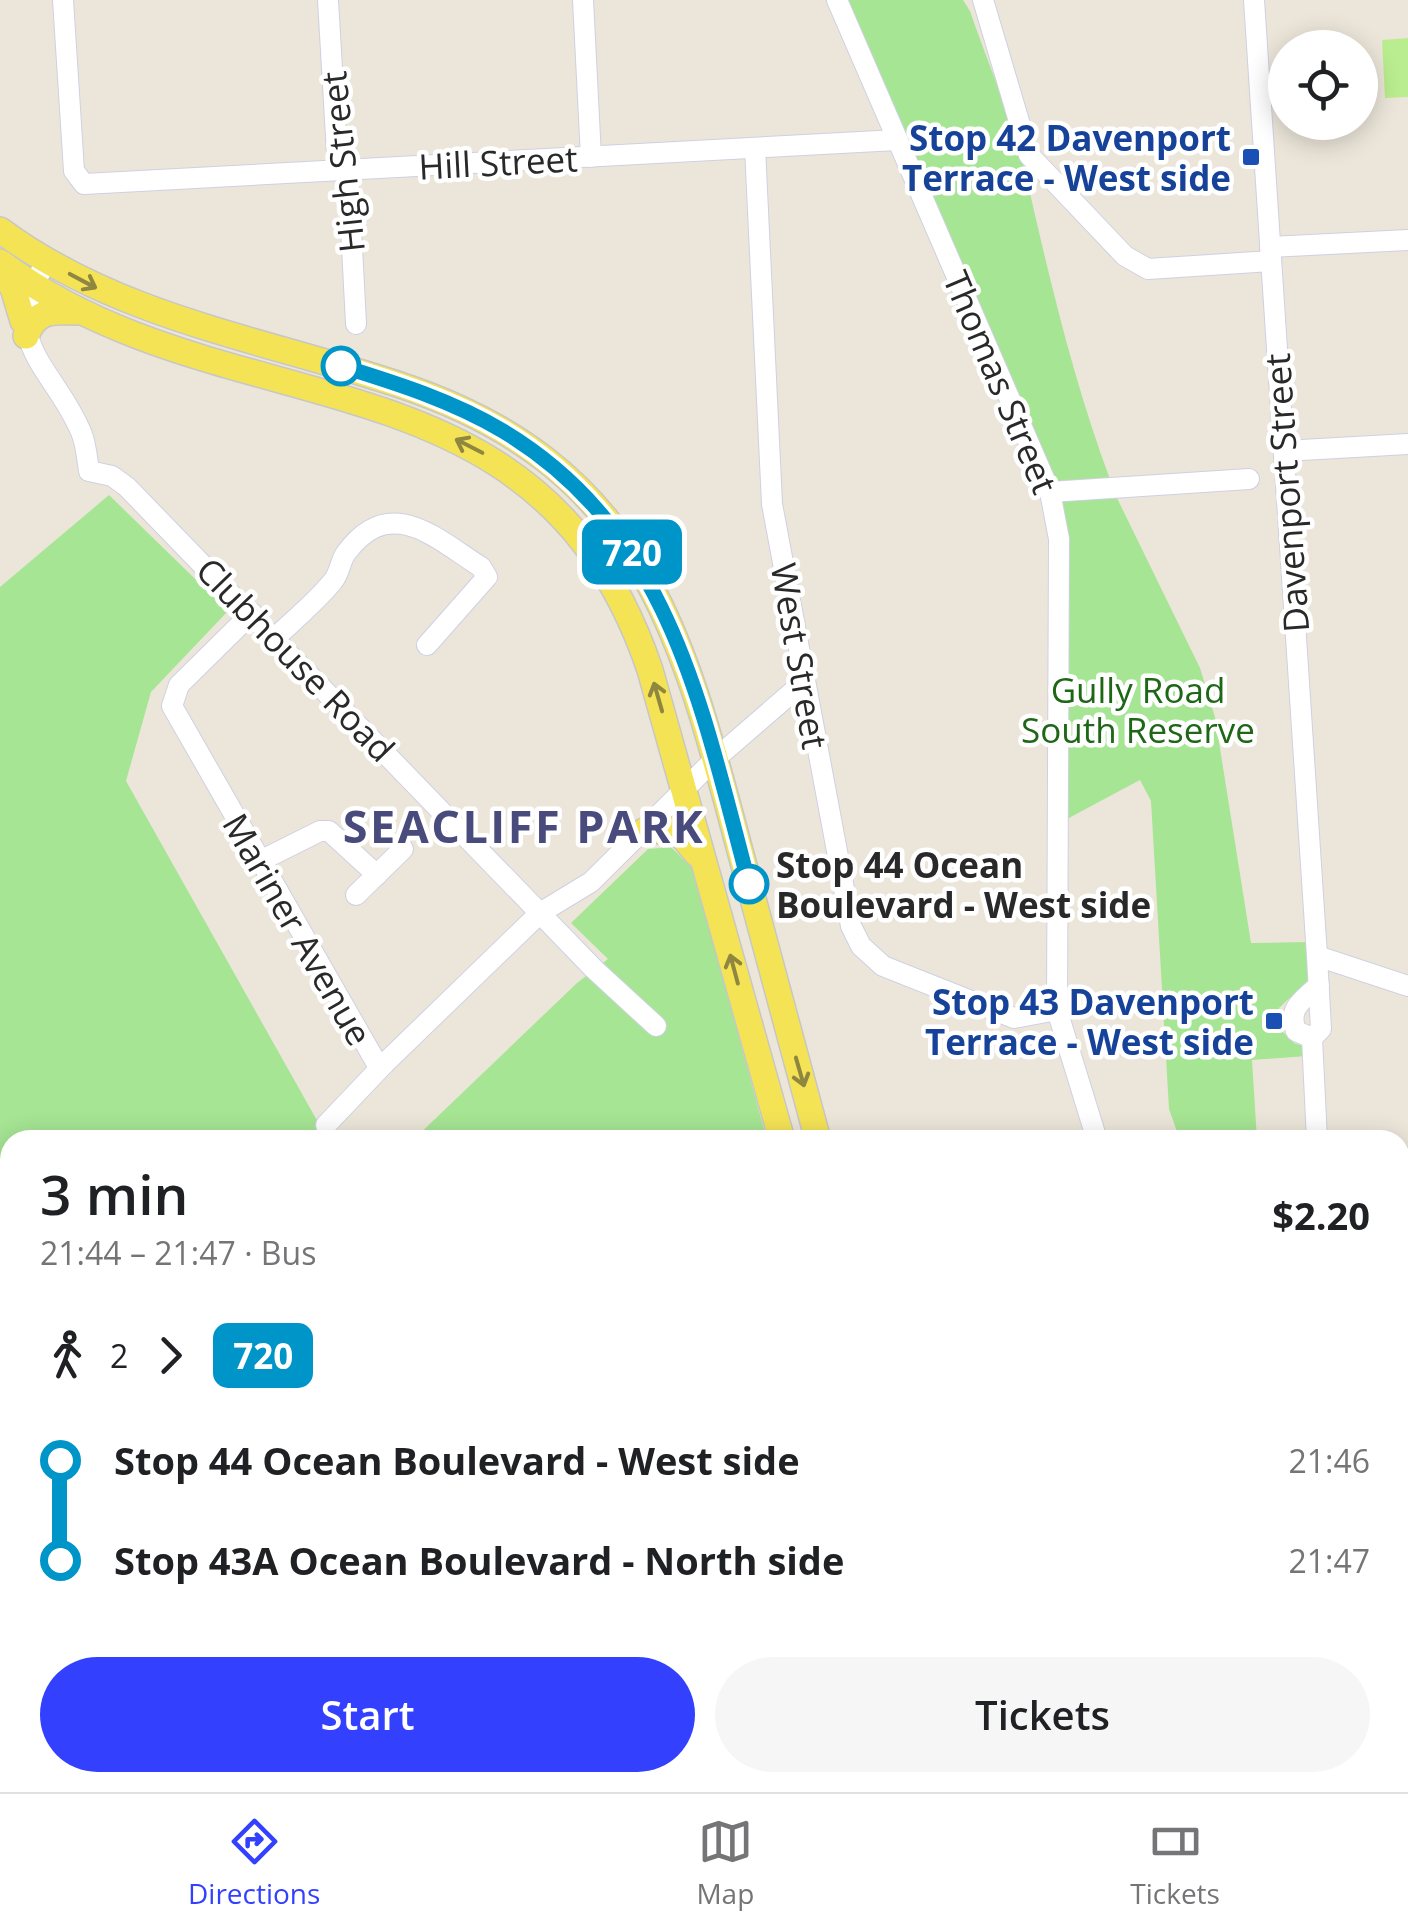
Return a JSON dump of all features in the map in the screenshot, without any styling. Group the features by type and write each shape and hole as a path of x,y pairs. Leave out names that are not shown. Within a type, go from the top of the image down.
{"main road":[{"path":"0,230 47,262 142,309 405,386 502,430 577,488 641,564 684,656 716,758 815,1130"},
{"path":"0,265 32,286 86,312 179,350 395,414 485,454 520,479 590,546 635,625 779,1130"},
{"path":"0,265 12,288 24,329 41,314 86,312"},
{"path":"644,831 677,830 686,837 713,891"},
{"path":"760,1062 756,1028 759,1001 771,996 781,1004"}],"street":[{"name":"Hill Street","path":"63,0 74,172 79,182 99,184 897,140"},
{"name":"High Street","path":"328,0 337,154 348,170 356,324"},
{"path":"583,0 591,157"},
{"name":"Thomas Street","path":"837,0 1050,492 1059,538 1057,1010 1094,1130"},
{"path":"983,0 1028,155 1124,256 1148,268 1408,240"},
{"name":"Davenport Street","path":"1254,0 1319,985 1321,1030 1312,1038 1317,1130"},
{"name":"West Street","path":"755,148 772,504 851,926 860,946 883,966 1014,1018 1057,1010"},
{"path":"24,329 32,286 47,262"},
{"name":"Clubhouse Road","path":"24,329 82,433 89,471 112,476 127,487 540,913 656,1026"},
{"path":"1284,451 1408,444"},
{"path":"1050,492 1250,479"},
{"path":"276,637 335,579 344,555 374,526 390,521 420,528 481,567 487,577 427,645"},
{"name":"Mariner Avenue","path":"252,614 178,685 171,699 258,862 366,1052 377,1064 384,1064 540,913 591,882 716,758 804,682"},
{"path":"258,862 320,832 330,832 377,875"},
{"path":"356,896 403,849"},
{"path":"1317,956 1408,986"},
{"path":"326,1125 384,1064"}],"green space":[{"path":"846,0 963,0 970,11 1020,151 1073,367 1111,482 1053,485"},
{"path":"1408,38 1408,97 1385,98 1382,40"},
{"path":"109,495 228,611 151,692 126,781 322,1130 0,1130 0,587"},
{"name":"Gully Road South Reserve","path":"1116,496 1200,668 1215,717 1251,943 1307,942 1310,979 1279,1008 1279,1028 1294,1043 1306,1047 1307,1056 1252,1060 1256,1130 1176,1130 1169,1109 1151,801 1140,780 1067,819 1062,501"},
{"path":"671,847 693,869 764,1130 423,1130 577,983 608,959 571,923 648,849"}],"bus line":[{"name":"720","path":"341,366 405,386 502,430 577,488 612,526 641,564 684,656 749,884"}],"place":[{"name":"Stop 42 Davenport Terrace - West side","path":"1251,157"},
{"name":"Stop 44 Ocean Boulevard - West side","path":"749,884"},
{"name":"Stop 43 Davenport Terrace - West side","path":"1274,1021"}],"district":[{"name":"SEACLIFF PARK","path":"524,825"}]}
